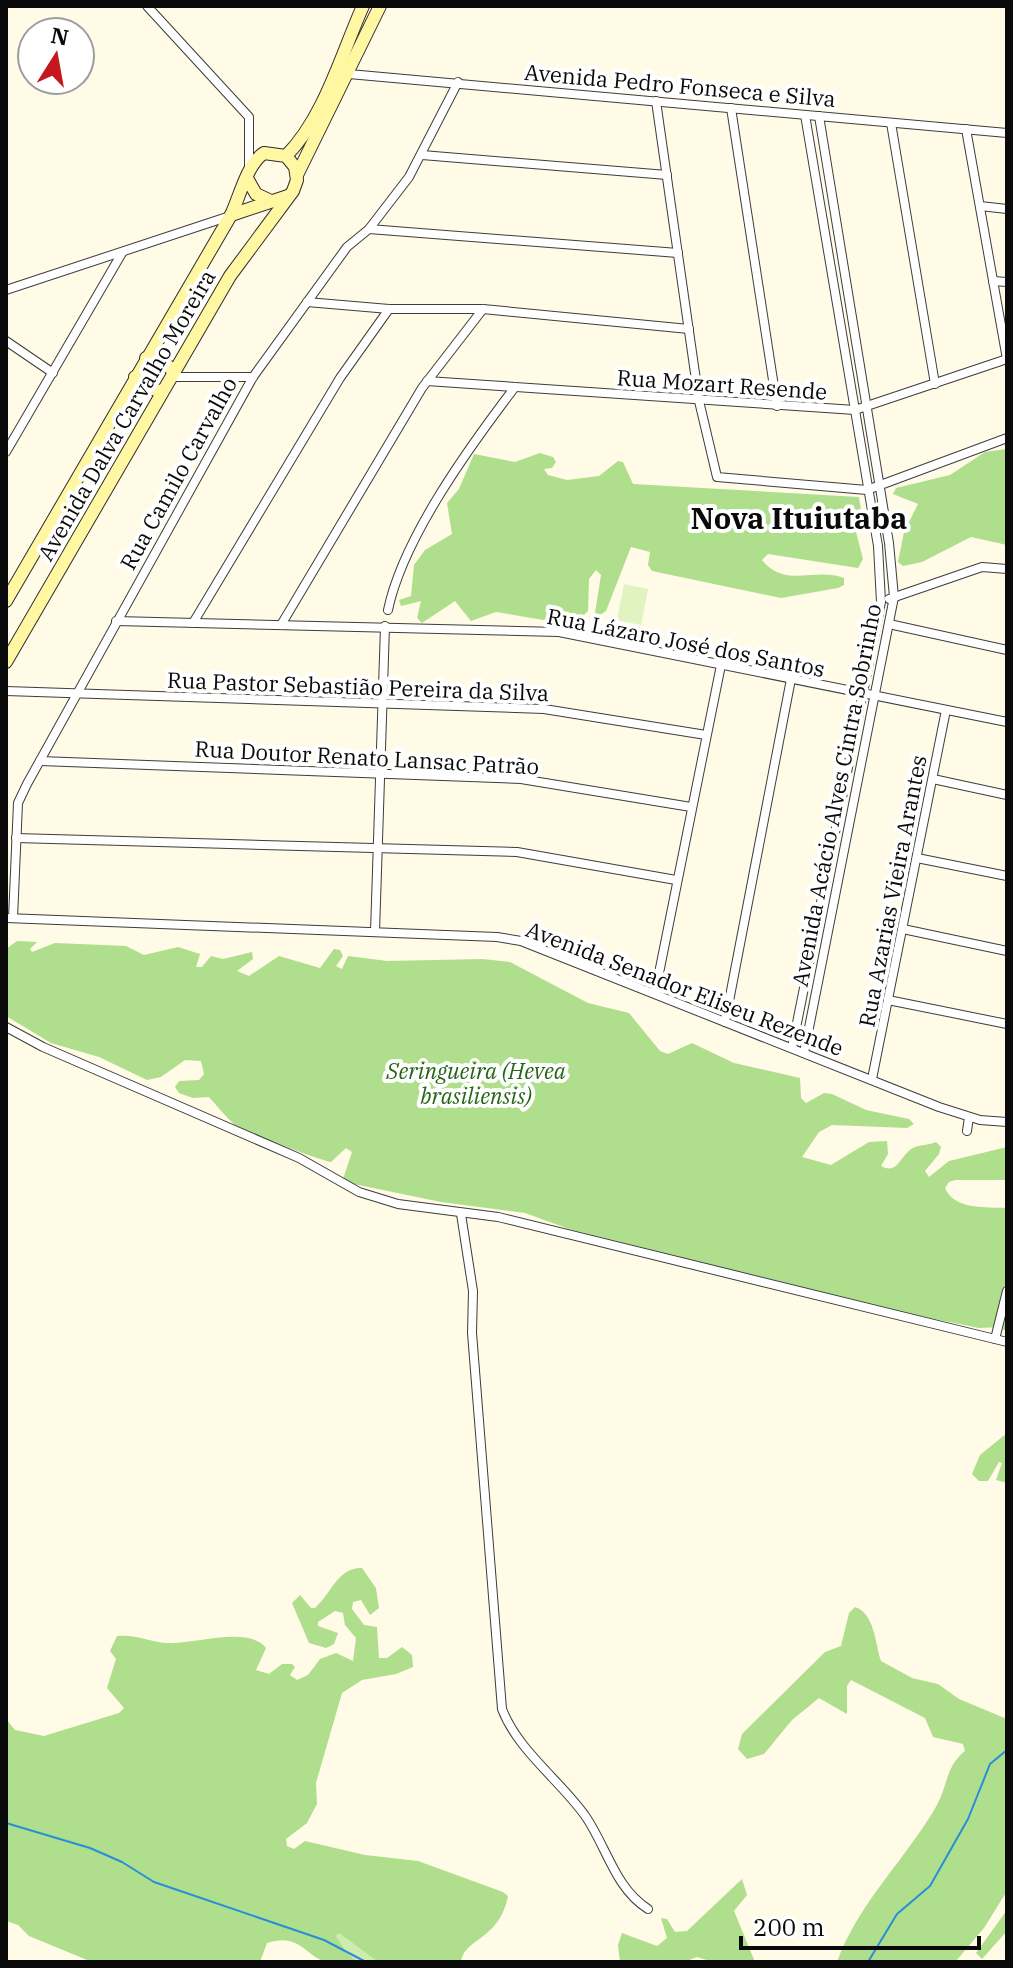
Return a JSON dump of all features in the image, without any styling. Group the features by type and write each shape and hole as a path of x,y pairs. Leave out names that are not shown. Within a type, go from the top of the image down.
{"street":[{"path":"147,6 249,117 249,174 256,194 271,201"},
{"path":"286,156 300,141 314,116 363,6"},
{"path":"6,290 289,195 380,6"},
{"name":"Avenida Pedro Fonseca e Silva","path":"349,74 1007,133"},
{"name":"Rua Camilo Carvalho","path":"10,918 18,803 40,761 253,377 347,247 369,229 422,155 458,82"},
{"path":"656,101 699,401 717,477 867,490 1007,438"},
{"path":"731,108 777,406"},
{"name":"Avenida Acácio Alves Cintra Sobrinho","path":"792,1048 881,602 878,546 805,115"},
{"name":"Avenida Acácio Alves Cintra Sobrinho","path":"804,1053 894,597 867,408 819,116"},
{"path":"891,123 935,384"},
{"path":"966,129 1007,359"},
{"path":"249,174 264,153 286,156"},
{"path":"422,155 667,175"},
{"path":"286,156 297,175"},
{"name":"Avenida Dalva Carvalho Moreira","path":"6,601 231,215 249,174"},
{"name":"Avenida Dalva Carvalho Moreira","path":"6,662 230,276 289,195"},
{"path":"980,206 1007,209"},
{"path":"195,228 209,233 214,240"},
{"path":"369,229 678,253"},
{"path":"6,452 10,436 53,373 122,252"},
{"path":"993,281 1007,282"},
{"path":"307,302 389,309 483,309 689,329"},
{"path":"193,623 340,378 389,309"},
{"path":"281,625 427,381 483,309"},
{"path":"6,341 53,373"},
{"path":"146,358 163,361 171,374 253,377"},
{"name":"Rua Mozart Resende","path":"427,381 855,410 1007,359"},
{"path":"135,377 143,387 161,391"},
{"path":"388,610 399,571 445,488 515,387"},
{"path":"881,602 982,567 1007,569"},
{"name":"Rua Lázaro José dos Santos","path":"116,621 559,632 1007,722"},
{"path":"889,624 1007,650"},
{"path":"375,932 385,626"},
{"path":"655,993 721,665"},
{"path":"725,1022 791,679"},
{"name":"Rua Pastor Sebastião Pereira da Silva","path":"6,691 544,709 706,735"},
{"name":"Rua Azarias Vieira Arantes","path":"872,1079 946,710"},
{"name":"Rua Doutor Renato Lansac Patrão","path":"40,761 521,779 691,807"},
{"path":"933,779 1007,795"},
{"path":"16,838 517,852 676,880"},
{"path":"917,858 1007,876"},
{"name":"Avenida Senador Eliseu Rezende","path":"10,918 375,932 521,941 969,1117 1007,1122"},
{"path":"903,929 1007,951"},
{"path":"888,1000 1007,1024"},
{"path":"6,1027 43,1047 299,1158 359,1192 398,1204 498,1217 1007,1342"},
{"path":"967,1131 969,1117"},
{"path":"461,1214 473,1291 472,1333 502,1709 520,1738 587,1818 623,1886 648,1909"},
{"path":"995,1339 1007,1291"}],"green space":[{"path":"1007,449 1007,545 971,537 922,562 903,566 898,562 904,532 918,504 893,494 896,488 950,475 985,452"},
{"path":"540,453 553,457 556,462 552,468 544,469 548,475 567,480 599,476 618,461 623,462 633,484 859,497 861,510 854,524 863,559 858,568 768,554 762,560 780,574 844,578 844,585 838,588 781,598 652,571 648,565 650,552 631,547 606,611 594,619 601,575 596,570 589,579 588,611 573,625 496,612 471,621 455,601 422,623 417,618 421,601 401,606 399,600 411,596 414,565 425,550 452,534 447,503 459,489 474,454 515,462"},
{"path":"624,584 648,589 641,625 617,620"},
{"name":"Seringueira (Hevea brasiliensis)","path":"17,941 37,942 30,949 32,952 55,943 126,946 144,955 178,947 200,954 196,967 202,967 211,956 223,959 252,952 253,959 237,971 249,976 279,956 320,968 334,949 340,950 343,956 336,966 342,969 348,956 387,961 483,959 510,962 588,1003 629,1013 660,1051 668,1054 692,1043 734,1063 800,1078 801,1098 806,1103 824,1093 832,1094 866,1110 909,1119 914,1124 907,1128 832,1125 819,1132 802,1157 831,1165 869,1142 887,1141 888,1154 881,1166 892,1168 915,1147 936,1142 941,1147 925,1171 929,1177 949,1161 1007,1147 1007,1180 955,1180 945,1188 949,1195 963,1204 1007,1208 1007,1333 1001,1327 979,1328 844,1301 794,1285 569,1229 525,1213 441,1202 349,1183 343,1179 352,1152 346,1148 331,1162 314,1157 240,1128 209,1097 193,1098 179,1093 175,1087 179,1081 199,1080 204,1074 201,1061 185,1060 161,1077 147,1080 99,1057 51,1043 6,1016 6,949"},
{"path":"1007,1433 1007,1483 996,1480 1002,1463 999,1462 988,1481 979,1481 972,1474 980,1455"},
{"path":"362,1568 376,1588 379,1608 370,1615 361,1600 353,1602 352,1609 364,1625 377,1627 379,1658 387,1658 402,1647 412,1655 413,1667 396,1674 362,1680 342,1693 316,1783 317,1804 307,1823 286,1839 287,1846 294,1849 305,1841 365,1855 418,1861 503,1892 508,1896 504,1911 490,1930 469,1947 461,1962 378,1962 339,1933 336,1936 347,1953 358,1962 325,1962 294,1943 278,1941 267,1943 260,1962 92,1962 29,1936 18,1925 6,1921 6,1719 15,1730 44,1736 119,1713 124,1708 107,1688 116,1659 110,1651 117,1636 167,1643 247,1638 258,1641 266,1648 256,1670 269,1674 282,1664 292,1664 295,1667 290,1675 297,1680 308,1675 320,1659 336,1653 353,1661 356,1638 345,1625 343,1613 335,1611 318,1622 318,1626 338,1633 334,1644 326,1648 309,1643 292,1603 300,1595 311,1608 315,1608 341,1577"},
{"path":"855,1607 870,1622 881,1661 912,1678 938,1684 959,1699 1007,1719 1007,1891 984,1928 955,1962 837,1962 857,1920 937,1805 951,1769 965,1751 963,1744 933,1737 925,1718 851,1680 847,1686 847,1714 819,1698 792,1720 764,1754 747,1759 738,1749 742,1734 825,1652 841,1646 849,1613"},
{"path":"742,1879 747,1895 734,1911 755,1962 713,1962 697,1957 684,1962 620,1962 618,1945 622,1933 657,1946 667,1938 661,1918 667,1919 675,1932 687,1931"},
{"path":"1007,1910 1007,1931 982,1959 976,1953"},
{"path":"339,1933 378,1962 358,1962 347,1953 336,1936"}],"waterway":[{"path":"868,1962 897,1914 930,1886 968,1819 990,1764 1007,1750"},
{"path":"6,1823 90,1848 122,1862 154,1882 324,1940 366,1962"}],"district":[{"name":"Nova Ituiutaba","path":"799,517"}]}
